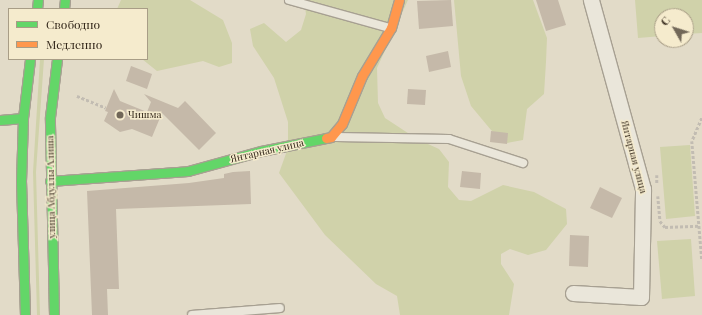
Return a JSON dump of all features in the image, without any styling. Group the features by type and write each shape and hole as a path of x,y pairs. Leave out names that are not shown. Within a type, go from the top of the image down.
{"main road":[{"path":"331,137 342,124 362,76 391,28 399,0"},
{"path":"25,315 23,118 30,60"},
{"name":"улица Абдуллы Алиша","path":"54,315 50,181 50,117 57,60"},
{"path":"0,120 23,118"},
{"name":"Янтарная улица","path":"50,181 188,171 261,151 331,137"}],"street":[{"name":"Янтарная улица","path":"573,293 641,297 643,189 591,0"}],"lane":[{"path":"289,0 391,28"},
{"path":"331,137 449,139 523,163"},
{"path":"192,315 280,308"}],"path":[{"path":"77,96 106,108"},
{"path":"702,118 692,141 702,261"},
{"path":"656,175 663,225 669,229 699,226"}],"green space":[{"path":"121,0 190,0 223,20 232,43 232,63 219,67 203,61 157,71 143,60 148,60 148,8 117,8"},
{"path":"304,0 408,0 377,68 378,103 385,118 417,139 439,149 449,162 448,187 459,200 471,201 503,185 534,192 566,209 567,224 546,250 528,255 510,249 501,254 501,264 514,284 509,315 400,315 397,296 376,284 325,235 279,173 288,148 288,122 274,78 253,46 250,29 264,23 286,42 301,30 306,14"},
{"path":"454,0 533,0 547,38 544,94 527,109 523,140 507,143 491,130 471,106 461,76"},
{"path":"635,0 702,0 702,33 694,34 694,8 654,8 654,37 638,38"},
{"path":"40,60 44,60 36,172 40,315 37,315 33,172"},
{"path":"690,145 695,216 666,219 660,147"},
{"path":"691,239 695,296 662,299 657,241"}],"building":[{"path":"451,0 453,26 419,29 417,1"},
{"path":"536,0 558,0 566,25 546,31"},
{"path":"448,51 451,67 429,72 426,56"},
{"path":"131,66 152,74 147,89 126,81"},
{"path":"114,89 120,101 147,112 151,102 144,94 178,108 185,101 216,133 199,150 162,113 152,137 132,129 120,132 104,121 108,112 105,111"},
{"path":"408,89 426,90 425,105 407,104"},
{"path":"491,131 508,133 507,144 490,142"},
{"path":"250,171 251,204 116,209 119,289 107,289 108,315 92,315 87,191 189,183 224,178 224,174 233,172"},
{"path":"462,171 481,173 480,189 460,187"},
{"path":"600,187 622,198 612,218 590,208"},
{"path":"570,235 589,236 588,267 569,266"}],"traffic: fast":[{"path":"37,8 38,0"},
{"path":"64,8 65,0"},
{"path":"25,315 21,181 23,118 30,60"},
{"path":"54,315 50,117 57,60"},
{"path":"0,120 23,118"},
{"path":"50,181 188,171 261,151 326,138"}],"traffic: slow":[{"path":"326,138 331,137 342,124 362,76 391,28 399,0"}],"place":[{"name":"Чишма","path":"120,115"}]}
